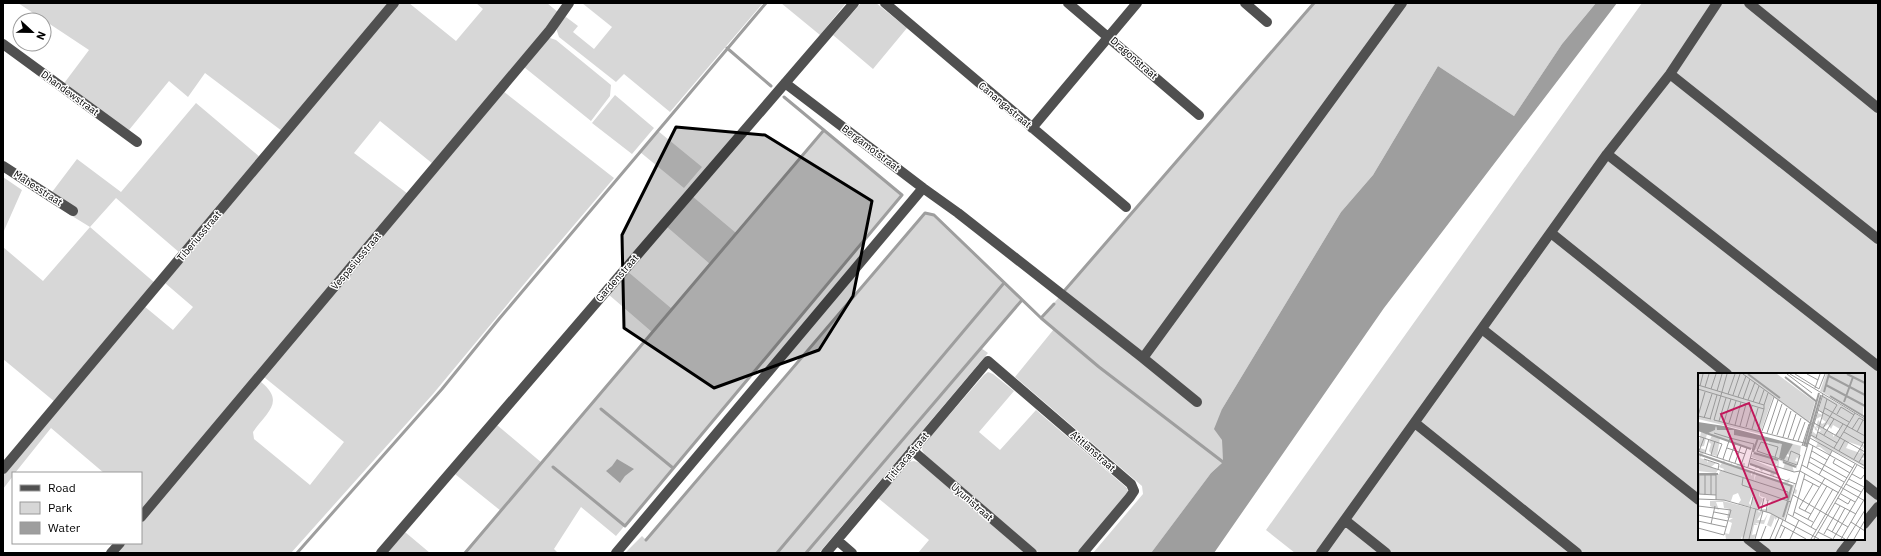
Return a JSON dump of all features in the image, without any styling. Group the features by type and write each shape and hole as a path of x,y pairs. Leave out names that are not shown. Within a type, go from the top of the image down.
{"street":[{"name":"Tiberiusstraat","path":"3,469 394,3"},
{"name":"Vespasiusstraat","path":"142,516 550,30 569,3"},
{"name":"Gardenstraat","path":"381,553 854,3"},
{"name":"Canangastraat","path":"885,3 1126,207"},
{"name":"Dragonstraat","path":"1068,3 1199,115"},
{"path":"1032,128 1137,3"},
{"path":"1245,3 1267,22"},
{"path":"1143,358 1402,3"},
{"path":"1321,553 1346,521 1607,154 1670,74 1717,3"},
{"path":"1749,3 1878,108"},
{"name":"Dhandewstraat","path":"3,44 137,142"},
{"path":"1670,74 1878,239"},
{"name":"Bergamotstraat","path":"785,83 958,213 1198,402"},
{"path":"1607,154 1878,366"},
{"name":"Mahesstraat","path":"3,166 73,210"},
{"path":"616,553 923,188"},
{"path":"1551,233 1726,373"},
{"path":"1482,329 1698,499"},
{"name":"Titicacastraat","path":"826,553 988,361"},
{"name":"Atitlanstraat","path":"988,361 1131,484 1134,490 1130,497 1083,553"},
{"path":"1415,424 1578,553"},
{"name":"Uyunistraat","path":"912,450 1032,553"},
{"path":"1865,485 1878,495"},
{"path":"1865,523 1878,507"},
{"path":"1346,521 1386,553"},
{"path":"837,540 852,553"},
{"path":"1749,540 1766,553"},
{"path":"1840,553 1851,540"},
{"path":"111,553 119,544"}],"highlighted area":[{"path":"676,127 765,135 872,201 853,296 819,350 714,388 624,328 622,235"}],"green space":[{"path":"18,3 389,3 282,131 205,73 188,97 169,81 129,130 62,86 89,50 52,26 52,12 32,12"},
{"path":"399,3 409,3 456,41 483,9 476,3 547,3 559,13 433,164 380,121 354,153 408,194 142,511 142,472 103,472 51,428 16,472 12,472 12,477 3,489 3,475 144,306 173,330 193,307 165,283"},
{"path":"582,3 763,3 670,112 624,74 616,82 559,37 556,28 562,19 566,17 578,26 573,32 594,49 612,27"},
{"path":"781,3 846,3 820,35"},
{"path":"861,3 876,3 907,28 873,69 833,35"},
{"path":"1314,3 1596,3 1562,44 1514,116 1438,66 1373,175 1341,212 1222,409 1223,462 1211,473 1151,553 1093,553 1143,494 1142,486 1015,377 1054,329 1041,318"},
{"path":"1642,3 1878,3 1878,553 1295,553 1266,530"},
{"path":"550,38 556,40 611,85 610,96 591,121 524,67 546,40"},
{"path":"503,91 614,178 433,394 291,553 116,553 123,544 142,544 142,522 261,382 268,389 272,396 273,402 268,413 253,432 254,439 310,485 344,442 264,377"},
{"path":"615,95 654,128 632,154 592,123"},
{"path":"196,103 261,158 180,253 116,198 90,227 46,200 77,159 121,192"},
{"path":"824,130 902,195 616,536 581,507 554,549 558,553 465,553 501,511 455,474 497,425 542,463 652,332 608,294 627,271 672,309 710,264 666,226 692,196 736,233"},
{"path":"658,131 702,167 684,188 640,152"},
{"path":"3,177 22,190 3,233"},
{"path":"925,213 934,215 1022,300 981,348 988,353 819,553 625,553 642,536 646,540"},
{"path":"90,227 155,283 55,402 3,359 3,247 43,281"},
{"path":"988,372 993,374 1014,391 979,432 1000,450 1036,410 1127,488 1128,492 1126,497 1078,553 1039,553 925,455 922,450 923,445"},
{"path":"914,461 920,463 1025,553 918,553 929,540 878,498 909,462"},
{"path":"405,532 430,553 387,553"}],"water":[{"path":"1596,3 1617,3 1384,308 1214,553 1151,553 1211,473 1223,462 1222,440 1214,429 1222,409 1341,212 1373,175 1438,66 1514,116 1562,44"},
{"path":"617,459 634,469 625,476 620,483 606,471"}],"waterway":[{"path":"297,553 442,389 499,319 766,3"},
{"path":"1065,290 1314,3"},
{"path":"727,48 771,86"},
{"path":"553,467 625,526 902,195 784,97"},
{"path":"465,553 824,130"},
{"path":"646,540 925,213 934,215 1041,318 1099,367 1223,462"},
{"path":"777,553 1004,283"},
{"path":"806,553 1022,300"},
{"path":"1041,318 1054,304"},
{"path":"601,409 673,468"}]}
